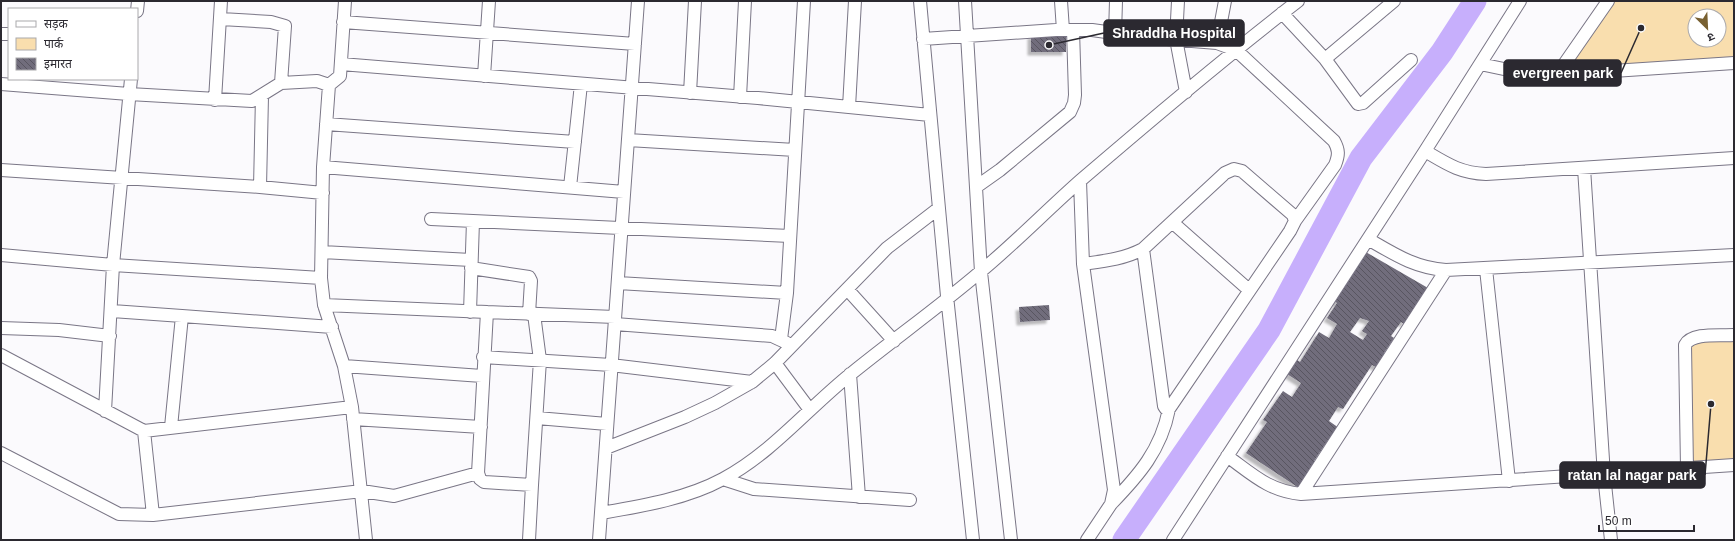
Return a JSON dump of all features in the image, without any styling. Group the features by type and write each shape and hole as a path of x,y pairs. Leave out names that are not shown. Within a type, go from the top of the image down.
{"street":[{"path":"215,100 221,1"},
{"path":"345,1 340,76 329,85 323,167 321,278 324,305 344,366 352,406 366,540"},
{"path":"484,76 489,1"},
{"path":"599,540 638,1"},
{"path":"690,93 695,1"},
{"path":"740,97 746,1"},
{"path":"786,342 787,293 797,102 804,1"},
{"path":"849,107 855,1"},
{"path":"920,1 947,299 973,540"},
{"path":"965,1 981,272 1011,540"},
{"path":"976,187 1000,170 1070,112 1074,104 1075,95 1068,30 1061,1"},
{"path":"1115,34 1116,1"},
{"path":"1178,1 1176,39 1186,92"},
{"path":"1217,42 1225,1"},
{"path":"601,513 661,501 696,491 723,479 745,465 850,374 981,272 1080,181 1236,50 1298,1"},
{"path":"1325,59 1394,1"},
{"path":"1172,540 1425,151 1520,1"},
{"path":"1556,76 1608,1"},
{"path":"1282,13 1325,59 1354,99 1361,104 1411,60"},
{"path":"221,19 271,22 285,26 286,32 281,83"},
{"path":"344,22 635,44"},
{"path":"923,39 1068,30 1217,42 1236,50 1334,141 1338,148 1338,156 1335,165 1295,221 1290,231 1249,290 1173,407 1169,409 1162,437 1156,448 1133,482 1110,504 1087,540"},
{"path":"1480,64 1521,74 1556,76 1734,63"},
{"path":"341,64 740,97 930,115"},
{"path":"105,411 114,265 131,80"},
{"path":"1,84 215,100 252,101 281,83 317,81 329,85"},
{"path":"570,187 581,84"},
{"path":"260,187 262,96"},
{"path":"326,124 575,142"},
{"path":"628,140 795,150"},
{"path":"1425,151 1454,168 1470,173 1486,174 1734,158"},
{"path":"323,167 624,192"},
{"path":"1584,168 1604,475 1610,540"},
{"path":"1083,264 1116,260 1130,256 1143,249 1225,173 1234,169 1242,171 1292,215 1295,221"},
{"path":"1,170 260,187 323,193"},
{"path":"1080,181 1083,264 1114,490 1110,504"},
{"path":"606,448 685,417 715,403 752,382 775,363 786,342 847,289 887,248 939,208"},
{"path":"431,220 790,236"},
{"path":"470,312 472,221"},
{"path":"1172,222 1249,290"},
{"path":"1368,239 1408,262 1428,269 1446,270 1591,264 1734,255"},
{"path":"1143,249 1164,406 1166,409 1169,409"},
{"path":"322,252 471,264 528,277 530,280 531,314 540,360 529,540"},
{"path":"1,255 114,265 321,278"},
{"path":"1486,269 1509,481"},
{"path":"1301,494 1446,270"},
{"path":"618,283 787,293"},
{"path":"847,289 894,340"},
{"path":"324,305 531,314 757,334 786,342"},
{"path":"112,311 332,327"},
{"path":"487,312 482,376 478,473 480,479 484,482 532,485"},
{"path":"171,428 182,316"},
{"path":"1,328 59,330 110,336"},
{"path":"1687,468 1685,345 1688,340 1694,337 1734,335"},
{"path":"1,355 144,431 352,406"},
{"path":"484,357 611,365 752,382"},
{"path":"775,363 810,410"},
{"path":"344,366 482,376"},
{"path":"850,374 859,497"},
{"path":"537,418 607,424"},
{"path":"353,419 481,427"},
{"path":"144,431 153,515"},
{"path":"1,453 120,514 153,515 362,491 394,496 478,473"},
{"path":"1227,456 1270,487 1282,492 1301,494 1604,475 1734,465"},
{"path":"723,479 754,489 910,500"}],"green space":[{"path":"1604,1 1734,1 1734,61 1556,74"},
{"path":"1734,339 1734,465 1690,468 1688,343"}],"building":[{"path":"1031,35 1066,35 1066,52 1031,52"},
{"path":"1364,251 1428,288 1404,324 1401,322 1391,336 1394,338 1384,353 1386,354 1378,368 1372,365 1343,409 1338,407 1329,421 1339,428 1332,443 1328,440 1314,461 1317,462 1299,488 1246,453 1267,422 1263,420 1283,391 1292,397 1301,383 1287,374 1296,359 1300,362 1319,332 1329,338 1337,324 1327,318 1337,303 1333,300","holes":["1360,318 1369,321 1362,331 1367,334 1363,340 1350,332"]},
{"path":"1049,305 1050,320 1020,322 1019,307"}],"waterway":[{"path":"1124,540 1269,330 1361,158 1442,52 1475,1"}],"place":[{"name":"evergreen park","path":"1641,28"},
{"name":"Shraddha Hospital","path":"1049,45"},
{"name":"ratan lal nagar park","path":"1711,404"}]}
